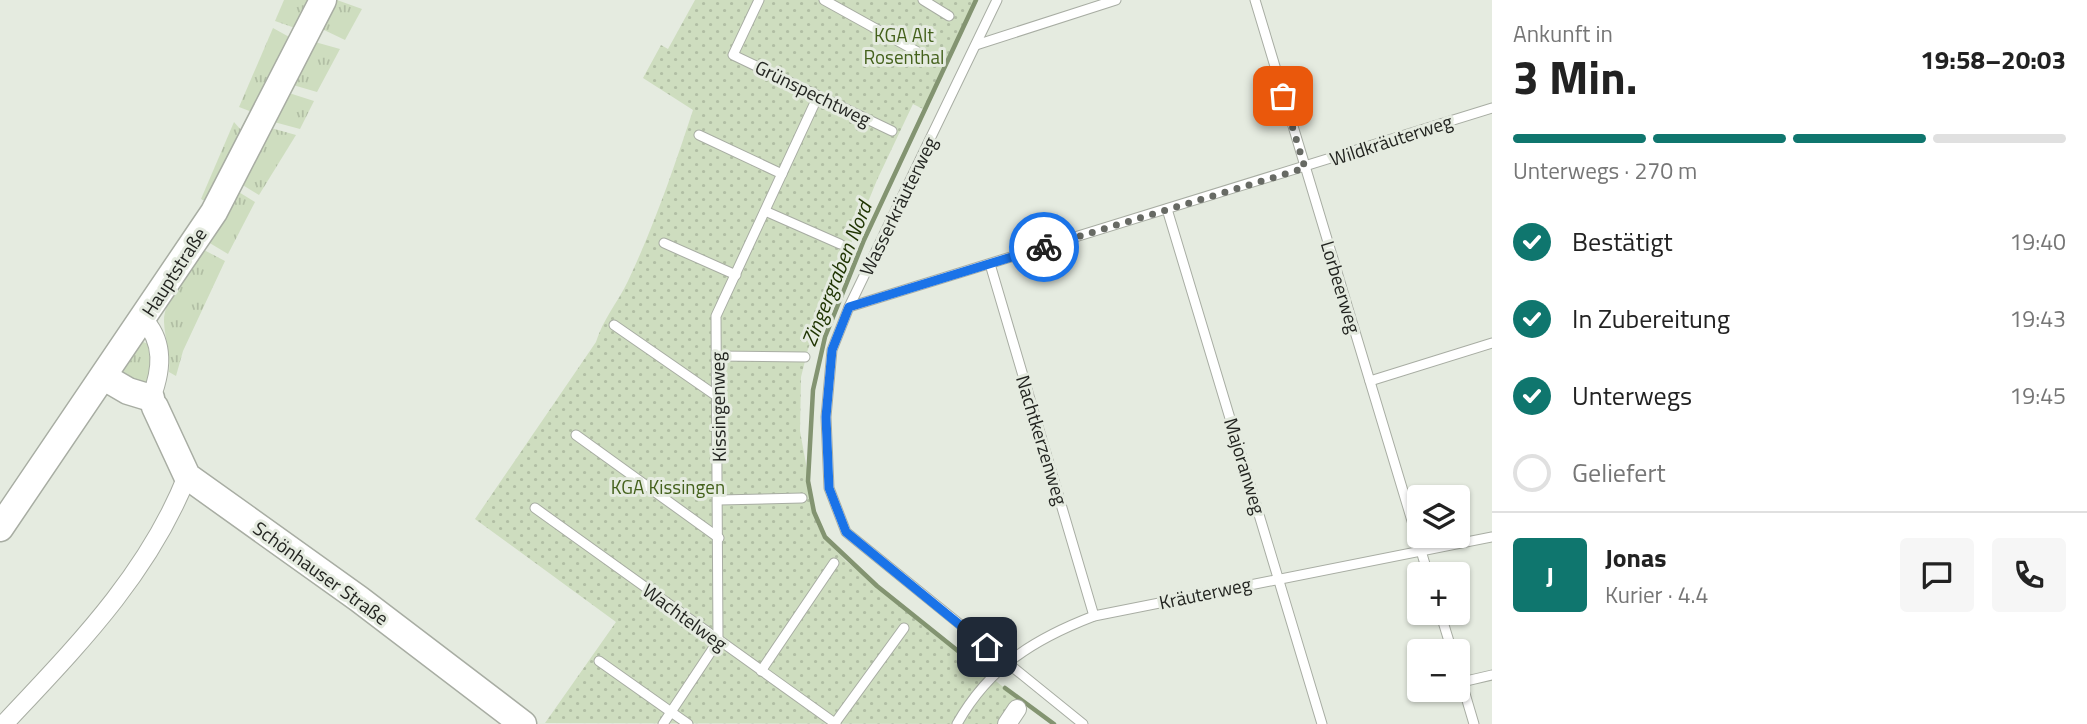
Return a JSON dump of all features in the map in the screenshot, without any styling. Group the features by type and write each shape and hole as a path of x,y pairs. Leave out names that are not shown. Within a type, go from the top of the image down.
{"street":[{"name":"Hauptstraße","path":"0,528 143,319 231,182 323,0"},
{"path":"104,377 153,403 159,379 159,346 154,331 143,319"},
{"name":"Schönhauser Straße","path":"153,403 187,476 359,599 523,724"},
{"path":"4,724 120,597 171,518 187,476"}],"lane":[{"name":"Grünspechtweg","path":"759,0 733,54 892,131"},
{"path":"824,0 925,56"},
{"path":"923,0 949,16"},
{"name":"Wasserkräuterweg","path":"997,0 849,307 832,350 826,417 829,488 846,532 1083,724"},
{"path":"976,45 1116,0"},
{"name":"Lorbeerweg","path":"1255,0 1424,562"},
{"name":"Kissingenweg","path":"718,641 716,316 818,96"},
{"name":"Wildkräuterweg","path":"849,307 1492,108"},
{"path":"699,135 782,174"},
{"name":"Majoranweg","path":"1167,209 1322,724"},
{"path":"765,211 840,244"},
{"path":"664,243 736,275"},
{"name":"Nachtkerzenweg","path":"990,264 1094,616"},
{"path":"614,325 718,397"},
{"path":"1370,381 1492,343"},
{"path":"718,356 805,357"},
{"path":"576,435 719,538"},
{"path":"719,500 802,498"},
{"name":"Wachtelweg","path":"535,508 835,724"},
{"name":"Kräuterweg","path":"957,724 968,705 1007,663 1039,639 1094,616 1492,537"},
{"path":"761,671 834,563"},
{"path":"835,724 904,628"},
{"path":"663,724 718,641"},
{"path":"599,661 688,724"},
{"path":"1470,680 1492,675"},
{"path":"1468,702 1474,724"}],"green space":[{"path":"284,0 311,0 295,28 275,21"},
{"path":"337,0 362,9 345,40 322,29"},
{"name":"KGA Kissingen","path":"695,0 976,0 925,110 913,104 877,180 808,349 801,377 800,431 817,525 825,539 846,561 1017,698 1000,724 545,723 616,622 475,519 596,342 628,281 646,239 693,110 643,78 661,45 668,49"},
{"path":"273,28 291,38 252,112 239,107"},
{"path":"315,42 340,49 317,92 293,85"},
{"path":"289,93 314,101 300,129 274,122"},
{"path":"234,122 241,130 207,201 201,199"},
{"path":"271,128 296,135 259,195 241,184"},
{"path":"237,191 255,202 228,254 208,242"},
{"path":"204,250 225,261 183,351 176,376 169,372 165,313 173,294"},
{"path":"141,341 148,344 153,376 150,386 121,374 121,366"}],"waterway":[{"name":"Zingergraben Nord","path":"976,0 864,240 825,337 813,390 808,481 814,512 825,537 877,586 983,671"},
{"path":"1005,688 1054,724"}],"way so far":[{"path":"1044,247 1305,168 1283,96"}],"route":[{"path":"987,647 846,532 829,488 826,417 832,350 849,307 1044,247"}],"park label":[{"name":"KGA Alt Rosenthal","path":"904,46"}]}
